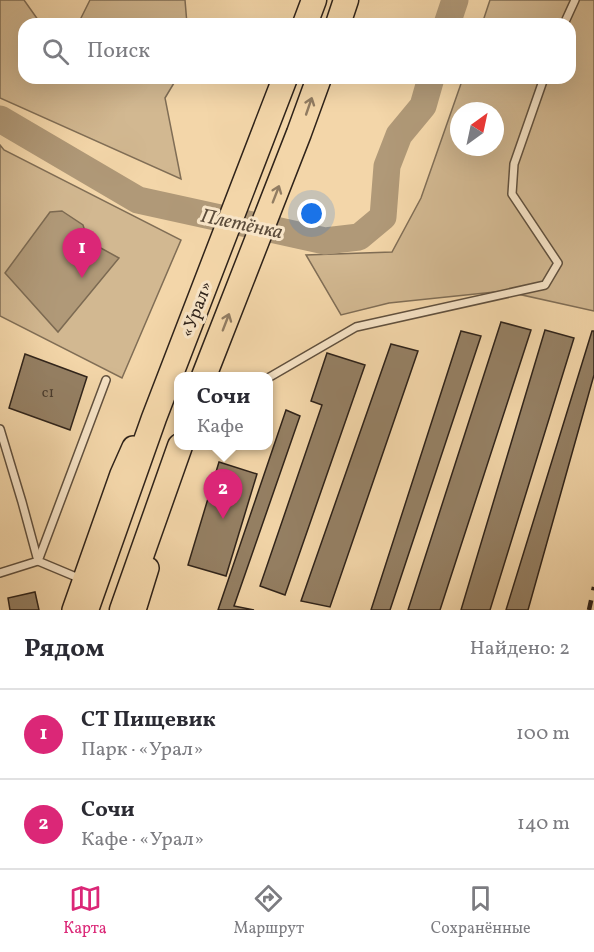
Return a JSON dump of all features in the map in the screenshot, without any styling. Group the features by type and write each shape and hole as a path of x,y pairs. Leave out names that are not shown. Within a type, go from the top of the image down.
{"highway":[{"path":"307,18 314,0"},
{"path":"340,18 346,0"},
{"name":"«Урал»","path":"86,610 132,478 283,84"},
{"name":"«Урал»","path":"208,372 317,84"},
{"path":"122,610 179,450"}],"main road":[{"path":"73,610 121,474 146,414 187,333"},
{"path":"135,610 179,450"}],"lane":[{"path":"566,18 574,0"},
{"path":"273,375 356,327 545,285 558,263 513,194 513,164 542,84"},
{"path":"38,561 106,380"},
{"path":"0,429 38,561"},
{"path":"0,573 38,561 84,580"}],"shaded area":[{"path":"0,0 24,0 37,18 18,18 18,84 173,84 165,98 181,179 0,98"},
{"path":"90,0 185,0 186,18 81,18"},
{"path":"490,0 594,0 594,311 504,291 389,303 341,315 306,255 392,252 421,198 450,115 450,156 504,156 504,102 455,102 461,84 576,84 576,18 484,18"},
{"path":"0,145 4,150 181,240 122,378 0,316"},
{"path":"62,211 83,225 88,241 119,258 58,332 5,273 50,212"}],"building":[{"path":"501,322 531,330 440,610 408,610"},
{"path":"545,330 574,338 490,610 461,610"},
{"path":"461,331 481,336 390,610 371,610"},
{"path":"592,331 594,331 594,375 528,610 506,610"},
{"path":"391,344 418,351 330,607 301,601"},
{"path":"327,353 365,365 285,595 260,586 322,405 311,401"},
{"path":"25,354 87,377 70,430 9,408"},
{"path":"286,410 300,416 234,606 254,610 218,610 273,450"},
{"path":"219,462 257,474 226,576 188,565"},
{"path":"35,592 39,610 10,610 8,598"}],"waterway":[{"name":"Плетёнка","path":"449,18 455,0"},
{"name":"Плетёнка","path":"0,119 138,200 325,241 359,237 383,217 387,166 399,135 423,106 429,84"}],"railway":[{"path":"589,610 594,587"}],"place":[{"name":"СТ Пищевик","path":"82,278"},
{"name":"Сочи","path":"223,519"}]}
